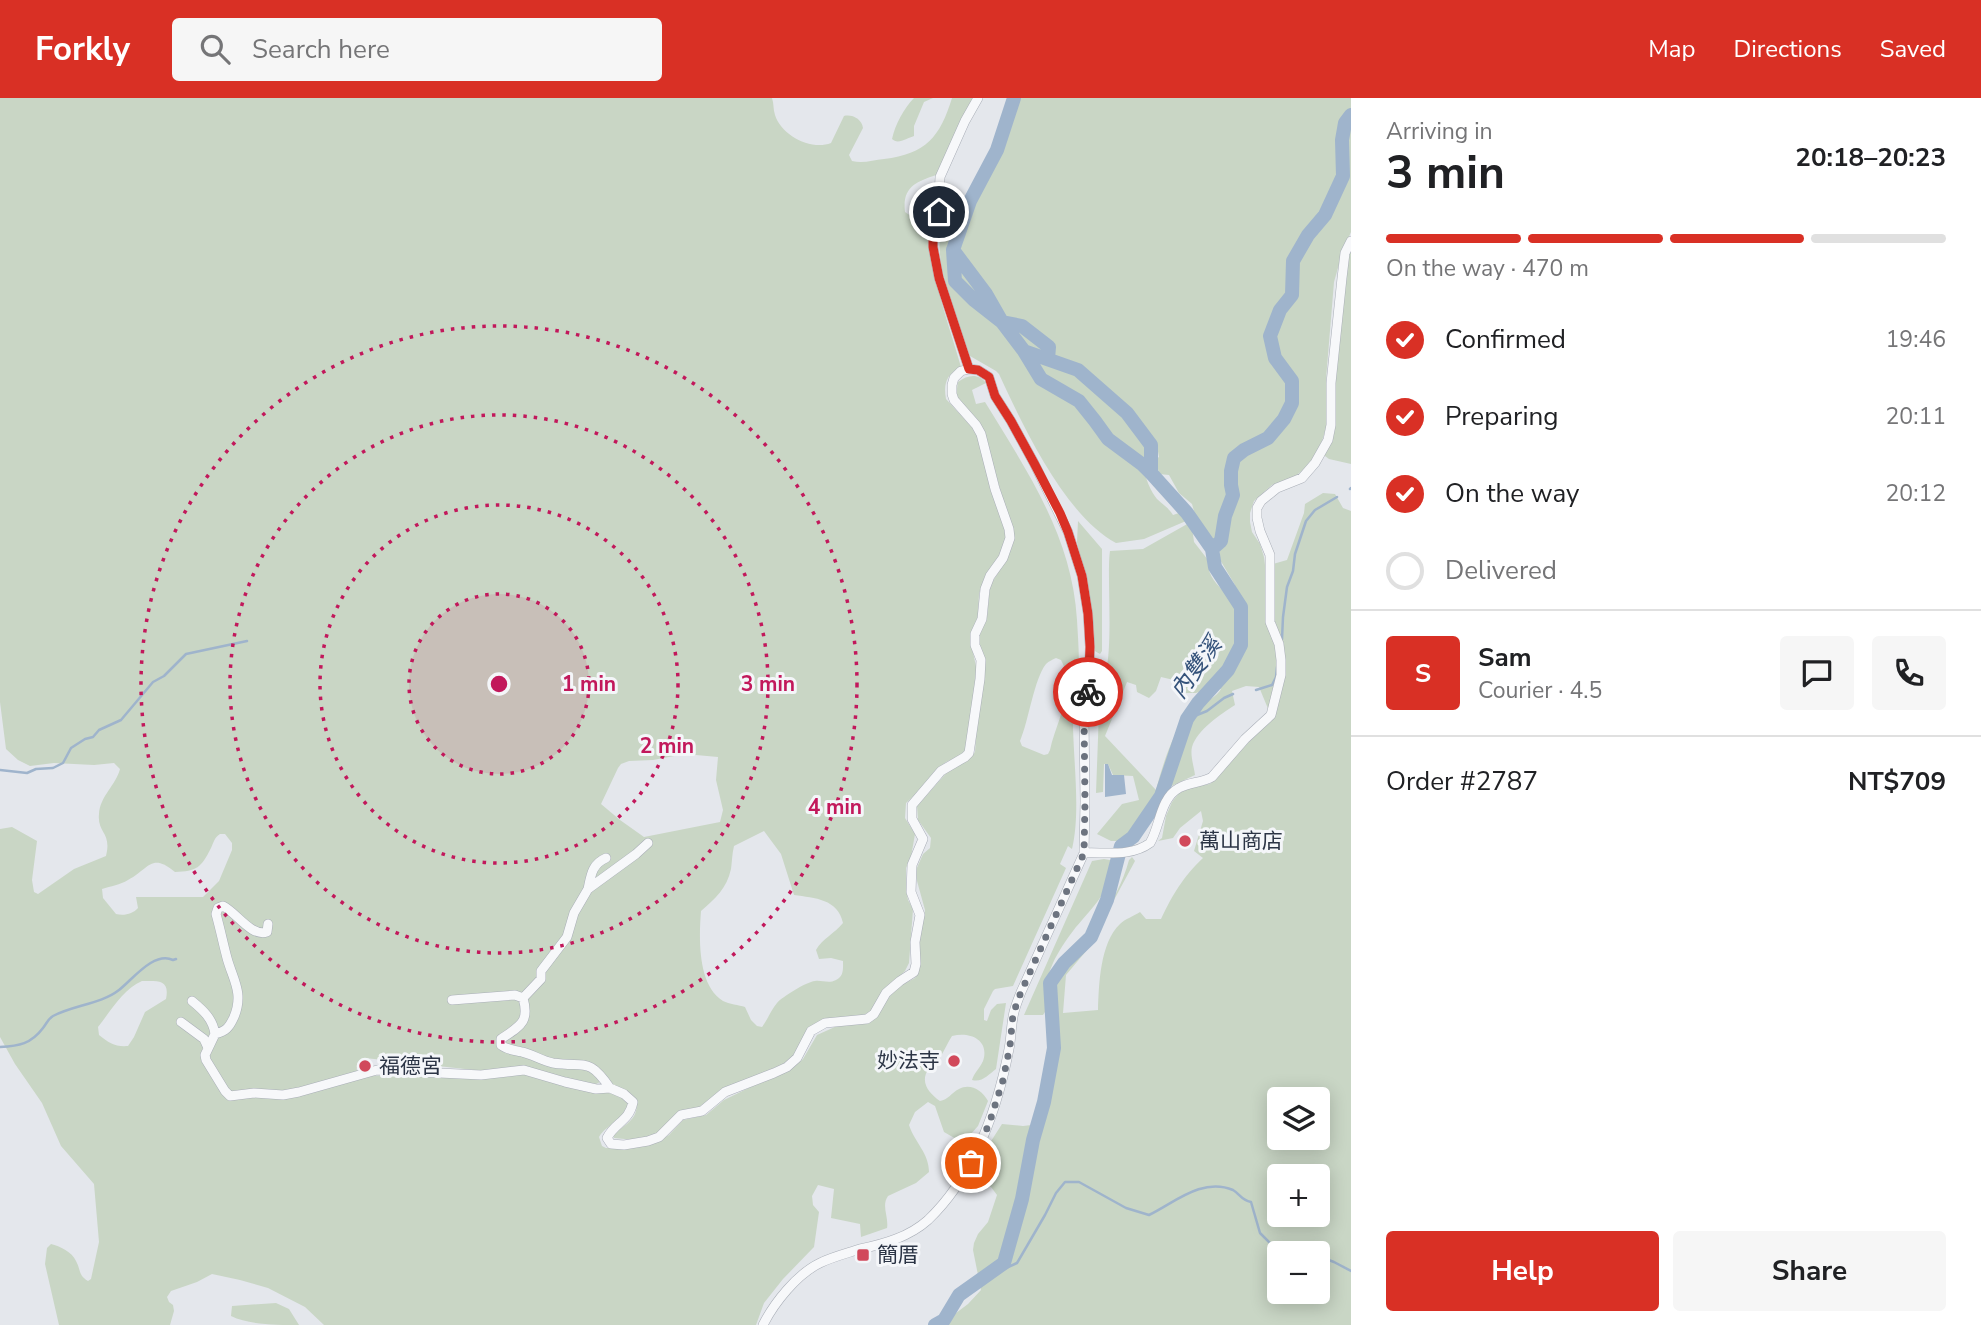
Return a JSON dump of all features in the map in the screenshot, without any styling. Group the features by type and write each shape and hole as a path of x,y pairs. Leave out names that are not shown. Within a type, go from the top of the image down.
{"street":[{"path":"969,369 939,278 933,247 933,230 939,212 940,177 978,98"},
{"path":"1084,853 1126,853 1150,843 1171,792 1212,777 1245,739 1271,715 1281,675 1281,660 1279,644 1270,622 1270,555 1257,518 1257,508 1261,500 1277,488 1302,478 1315,463 1328,440 1332,425 1331,383 1342,278 1351,241"},
{"path":"192,1001 208,1017 214,1028 215,1034 205,1055 206,1060 230,1096 254,1093 283,1095 377,1070 481,1075 524,1070 565,1082 610,1088 624,1094 633,1102 628,1117 610,1130 607,1138 611,1144 624,1145 648,1141 659,1136 681,1115 702,1111 724,1092 787,1067 797,1058 811,1031 825,1023 867,1019 874,1014 886,993 914,972 915,942 920,915 911,892 912,865 923,839 912,819 912,805 941,771 969,752 981,660 975,645 975,634 982,619 985,589 990,576 1003,558 1010,538 981,434 952,394 951,384 961,371 978,370 989,377 995,396 1060,513 1082,576 1090,647 1090,675 1084,716 1084,853 1021,992 1013,1014 1003,1080 989,1124 964,1177 926,1222 902,1237 813,1268 787,1290 763,1325"},
{"path":"588,889 648,843"},
{"path":"523,998 541,979 541,971 567,937 574,913 588,889 592,871 606,858"},
{"path":"215,1034 229,1028 238,1006 236,980 227,959 216,914 218,908 223,906 230,910 257,933 267,932 268,924"},
{"path":"452,1000 514,995 523,998"},
{"path":"523,998 526,1017 501,1039 501,1045 552,1062 588,1066 599,1072 610,1088"},
{"path":"181,1022 204,1039 208,1048"}],"green space":[{"path":"0,98 772,98 774,113 783,129 806,143 831,143 844,116 856,118 863,128 849,155 852,161 868,162 898,157 921,148 936,133 952,98 975,98 936,175 922,180 908,191 905,212 914,218 932,222 931,240 936,277 961,367 947,380 946,399 979,435 994,495 1006,529 1005,543 995,566 985,576 979,594 978,617 971,634 977,671 966,749 934,772 906,803 905,818 915,834 906,868 906,889 913,909 909,963 905,971 879,997 872,1011 861,1016 819,1021 808,1029 798,1049 783,1064 720,1091 700,1108 680,1113 661,1131 635,1140 614,1138 613,1134 632,1119 636,1103 627,1093 602,1081 596,1084 518,1067 483,1071 365,1058 359,1061 357,1066 357,1071 365,1076 426,1074 489,1077 527,1074 568,1087 615,1094 628,1102 627,1108 599,1137 602,1146 619,1148 660,1140 669,1135 683,1120 706,1115 724,1100 796,1065 803,1059 817,1035 837,1026 865,1023 874,1018 896,988 915,978 920,967 920,939 925,910 916,870 923,854 930,848 931,838 918,820 917,806 949,770 967,761 975,752 985,672 978,642 979,631 987,617 990,586 1012,547 1013,535 983,429 958,399 958,382 969,377 980,378 986,383 972,390 976,404 985,402 1045,505 1057,532 1073,589 1079,664 1073,716 1076,803 1072,849 1068,846 1060,864 1066,868 1013,986 995,989 984,1009 984,1020 987,1021 991,1010 997,1004 1006,1003 996,1069 982,1079 972,1080 983,1061 984,1048 972,1036 959,1035 952,1036 941,1056 926,1073 927,1087 940,1101 963,1087 971,1087 982,1094 988,1101 978,1126 963,1143 944,1132 935,1106 928,1102 915,1112 909,1125 927,1159 929,1172 916,1183 888,1196 885,1204 887,1228 861,1237 860,1224 831,1218 834,1189 818,1185 812,1196 813,1205 819,1212 814,1247 764,1303 756,1325 324,1325 305,1307 268,1288 212,1274 171,1291 167,1297 174,1311 170,1325 59,1325 45,1264 47,1248 51,1244 69,1252 83,1277 88,1281 91,1279 99,1242 94,1184 61,1146 42,1103 0,1037 0,829 12,827 37,841 32,880 34,892 38,894 74,869 106,856 107,842 100,825 100,808 120,769 114,763 54,763 30,766 18,760 6,749 0,702","holes":["1056,658 1061,660 1067,682 1064,705 1050,750 1044,755 1022,746 1020,741 1038,679 1046,664","685,754 718,757 716,780 723,810 720,822 644,837 601,804 621,764","764,831 781,854 794,895 831,904 843,923 816,950 819,959 843,961 840,976 831,982 811,982 789,994 777,1003 762,1027 751,1020 745,1007 723,1001 715,994 704,972 700,934 701,911 727,882 734,846","220,834 225,834 232,843 232,850 219,881 203,897 136,897 138,908 122,915 116,914 103,898 102,889 125,882 150,864 160,863 175,872 197,867 204,860","142,981 162,982 167,992 166,999 145,1012 128,1046 119,1046 99,1035 98,1027 129,989"]},
{"path":"914,98 933,98 924,102 914,126 914,136 894,141 892,139 898,123"},
{"path":"1011,98 1351,98 1351,232 1334,282 1326,379 1326,428 1312,460 1293,478 1272,485 1254,501 1250,513 1252,532 1264,557 1276,653 1276,676 1269,711 1259,687 1246,686 1232,691 1235,705 1210,723 1192,747 1195,775 1163,790 1126,838 1120,841 1111,841 1097,834 1122,804 1139,800 1133,776 1113,775 1108,764 1104,764 1103,792 1096,793 1100,684 1108,661 1110,551 1143,549 1189,523 1194,542 1208,560 1213,579 1227,595 1235,585 1219,558 1220,548 1196,518 1192,504 1179,493 1169,475 1159,474 1157,446 1151,446 1145,459 1147,481 1157,499 1173,515 1182,512 1186,521 1144,539 1116,543 1097,530 1080,513 1047,468 999,374 970,356 945,281 940,239 946,218 956,218 978,187","holes":["1161,677 1178,681 1177,691 1180,693 1196,693 1214,686 1221,689 1194,709 1178,729 1156,790 1105,736 1127,682 1136,685 1137,692 1149,698 1156,691"]},
{"path":"1351,249 1351,464 1329,459 1325,452"},
{"path":"1323,493 1335,494 1343,508 1351,511 1351,1325 940,1325 968,1304 981,1290 974,1243 988,1222 997,1195 991,1187 972,1176 972,1171 1002,1124 1040,1124 1044,1116 1056,1064 1057,986 1063,960 1107,908 1132,857 1135,861 1087,950 1066,975 1063,1013 1098,1010 1102,964 1113,932 1122,922 1140,912 1146,919 1161,919 1179,886 1203,858 1194,851 1203,821 1201,811 1180,828 1173,838 1158,841 1162,838 1172,802 1179,793 1195,786 1210,784 1272,717 1282,643 1275,622 1273,564 1287,560 1305,504"},
{"path":"1078,521 1102,549 1100,654 1093,650 1091,605 1077,542"},
{"path":"1092,861 1115,861 1111,880 1062,946 1050,969 1045,1012 1043,1015 1024,1015"},
{"path":"276,1303 289,1309 299,1325 255,1323 231,1316 232,1306"}],"water":[{"path":"1105,764 1108,764 1112,775 1124,775 1126,794 1105,797"}],"waterway":[{"name":"內雙溪","path":"935,1325 944,1320 959,1295 1004,1263 1022,1199 1054,1048 1050,983 1064,963 1091,937 1107,900 1121,846 1133,837 1161,796 1187,719 1228,670 1241,645 1241,607 1215,567 1212,549 1187,513 1151,473 1151,445 1127,413 1078,370 1024,351 1002,322 955,281 953,250 970,201 997,150 1014,98"},
{"path":"1212,549 1221,541 1225,516 1233,495 1231,471 1234,458 1268,438 1284,419 1292,403 1292,381 1275,358 1270,336 1280,310 1292,295 1293,261 1308,235 1325,215 1343,176 1342,140 1345,123 1351,115"},
{"name":"內雙溪","path":"953,250 986,294 1002,322 1022,326 1049,347 1048,359"},
{"path":"1024,351 1041,379 1079,401 1108,439 1151,473"},
{"path":"1282,639 1287,587 1306,521 1315,510 1337,497"},
{"path":"0,770 27,773 36,769 53,768 63,763 71,748 121,720 153,682 164,676 186,654 247,641"},
{"path":"1256,690 1272,685 1277,667"},
{"path":"1187,719 1207,711 1233,694"},
{"path":"0,1047 24,1043 34,1038 53,1016 112,995 151,963 159,959 176,959"},
{"path":"980,1280 1017,1263 1056,1193 1065,1182 1079,1182 1126,1208 1149,1215 1199,1189 1222,1187 1233,1190 1251,1202 1260,1233 1268,1241"},
{"path":"1330,1260 1351,1271"}],"way so far":[{"path":"971,1163 989,1124 1003,1080 1013,1014 1021,992 1084,853 1084,716 1088,692"}],"place":[{"name":"萬山商店","path":"1185,841"},
{"name":"妙法寺","path":"954,1061"},
{"name":"福德宮","path":"365,1066"},
{"name":"簡厝","path":"863,1255"}],"route":[{"path":"939,212 933,230 933,247 939,278 969,369 978,370 989,377 995,396 1060,513 1082,576 1090,647 1088,692"}]}
